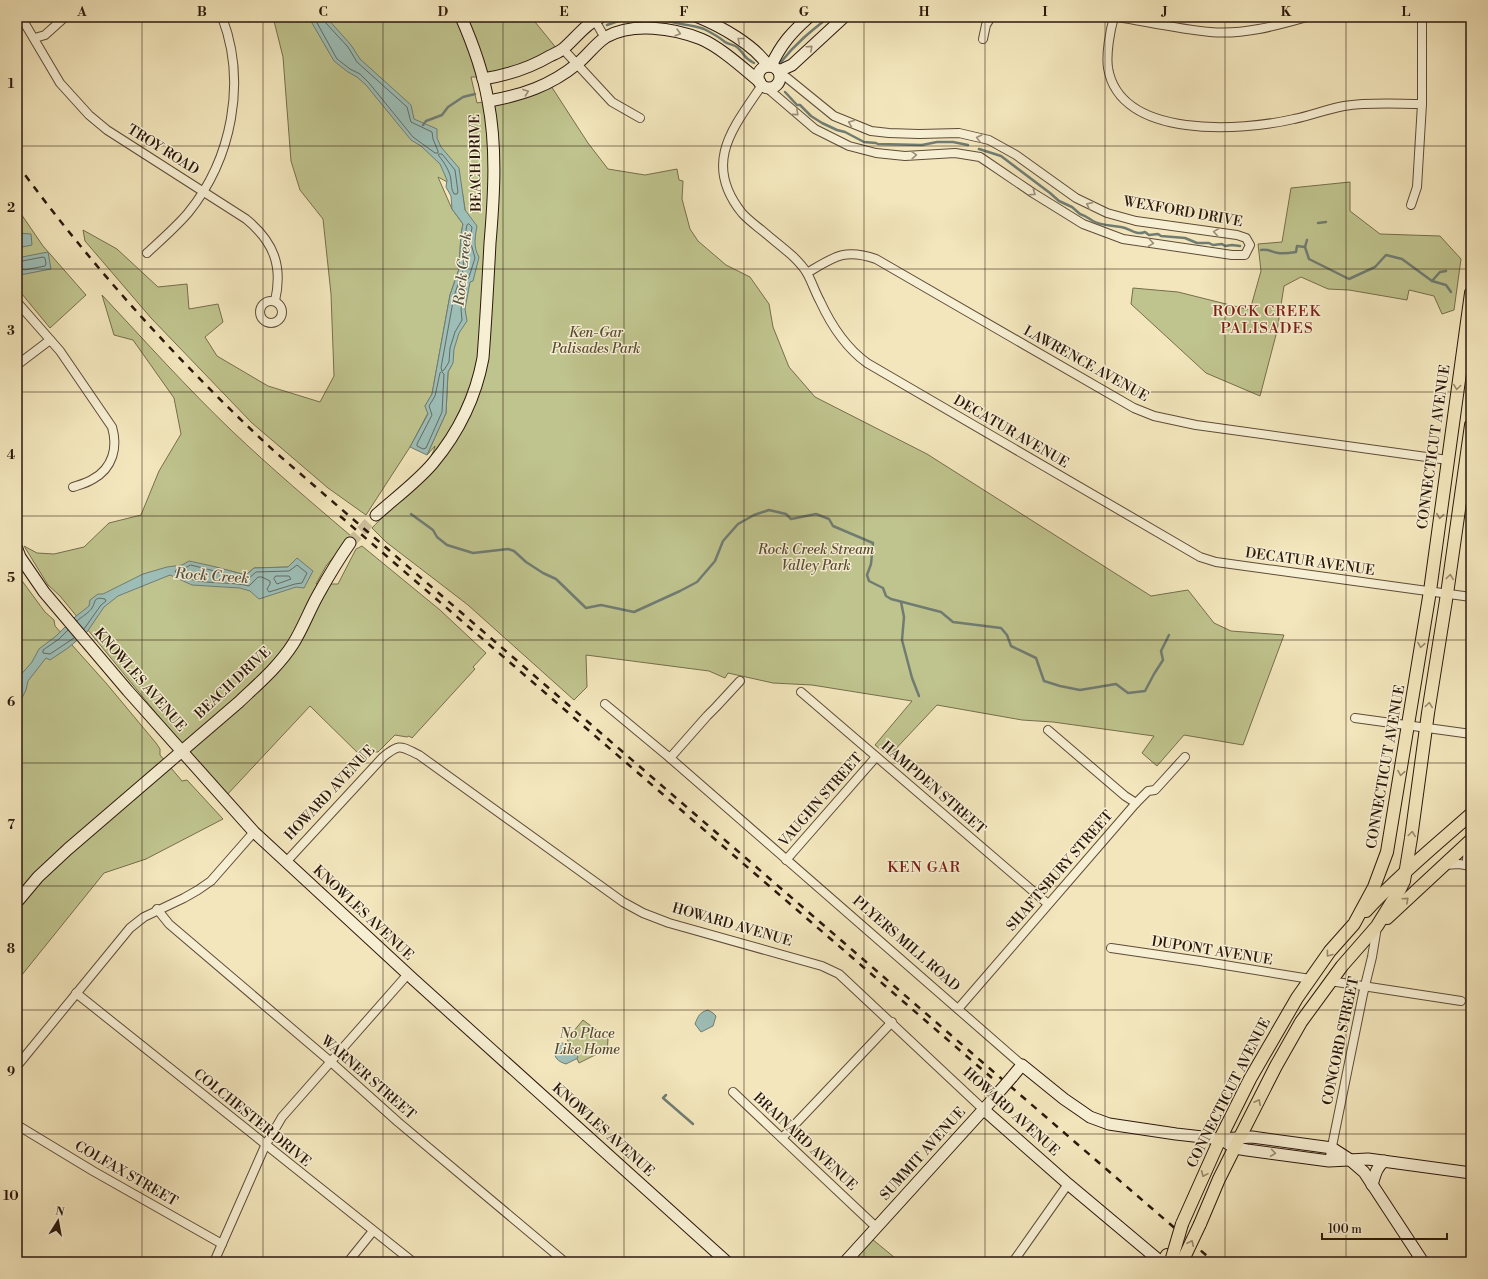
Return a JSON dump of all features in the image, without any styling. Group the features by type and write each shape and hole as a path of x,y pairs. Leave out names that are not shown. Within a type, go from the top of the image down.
{"main road":[{"name":"CONNECTICUT AVENUE","path":"1170,1260 1184,1219 1220,1139 1250,1079 1297,998 1330,952 1354,924 1371,893 1388,852 1430,591 1471,293"},
{"name":"CONNECTICUT AVENUE","path":"1170,1260 1200,1224 1237,1142 1276,1066 1301,1022 1330,982 1377,926 1400,889 1405,872 1426,728 1468,464 1471,425"},
{"path":"1354,924 1405,872 1471,814"},
{"path":"1377,926 1469,842"}],"street":[{"name":"TROY ROAD","path":"21,17 35,38 60,83 89,115 107,130 204,191 246,219 258,229 267,241 275,257 278,271 278,287 275,301"},
{"path":"35,38 45,35 65,17"},
{"path":"147,253 188,214 204,191 229,131 233,110 234,84 232,57 222,17"},
{"name":"BEACH DRIVE","path":"376,515 432,464 448,443 467,408 480,373 483,358 493,207 493,153 489,101 479,62 461,17"},
{"name":"WEXFORD DRIVE","path":"489,101 516,96 545,86 577,64 605,38 616,33 636,28 664,29 701,39 729,57 815,130 849,146 876,153 905,156 955,152 980,157 1033,193 1083,224 1123,239 1232,255 1245,255 1250,245 1246,238 1237,235 1136,221 1107,213 1076,198 1016,155 989,140 959,132 912,134 871,131 834,116 732,33 714,23 698,17"},
{"path":"809,17 791,33 777,51 775,69 778,84 770,88 763,85 759,74 761,70 775,69 792,65 844,17"},
{"path":"983,39 986,25 991,17"},
{"path":"1114,17 1109,33 1108,67 1112,81 1119,93 1135,109 1154,118 1181,124 1213,128 1247,126 1293,120 1344,106 1366,104 1422,104"},
{"path":"1118,17 1210,32 1235,32 1281,25 1307,17"},
{"path":"1410,205 1417,187 1422,104 1422,17"},
{"path":"483,79 506,75 526,69 563,49 580,31 596,18 605,38"},
{"path":"563,49 612,102 640,118"},
{"name":"DECATUR AVENUE","path":"763,85 737,121 728,138 723,155 724,174 729,192 743,213 807,273 824,311 840,338 855,354 1200,557 1216,562 1471,597"},
{"name":"LAWRENCE AVENUE","path":"807,273 830,259 845,254 862,254 876,259 1134,408 1154,416 1196,425 1448,460"},
{"path":"17,302 60,351 112,427 114,436 112,459 104,471 93,479 73,487"},
{"path":"17,365 50,340"},
{"name":"BEACH DRIVE","path":"17,902 38,877 68,849 239,702 283,658 300,631 317,596 338,560 350,543"},
{"name":"KNOWLES AVENUE","path":"17,549 20,557 44,592 64,616 128,691 254,832 408,974 727,1262"},
{"path":"670,758 740,681"},
{"name":"HAMPDEN STREET","path":"801,692 1048,904"},
{"name":"PLYERS MILL ROAD","path":"605,704 670,758 1022,1065 1085,1114 1109,1124 1220,1139 1329,1161 1349,1159 1384,1161 1470,1171"},
{"path":"1355,718 1471,734"},
{"path":"1048,730 1136,803"},
{"name":"HOWARD AVENUE","path":"286,862 383,757 395,747 401,746 419,755 623,902 643,913 669,923 822,966 839,974 984,1109 1068,1184 1170,1260"},
{"name":"VAUGHN STREET","path":"786,860 876,757"},
{"name":"SHAFTSBURY STREET","path":"958,1009 1136,803 1148,791 1155,790 1185,757"},
{"path":"17,1066 130,928 144,916 184,898 210,881 254,832"},
{"path":"1469,842 1467,860 1471,866"},
{"path":"1445,865 1459,864 1471,866"},
{"name":"WARNER STREET","path":"157,910 169,924 331,1062 398,1122 565,1262"},
{"name":"CONCORD STREET","path":"1329,1161 1372,957 1377,926"},
{"name":"DUPONT AVENUE","path":"1110,948 1310,979"},
{"path":"214,1262 265,1146 282,1117 408,974"},
{"path":"1330,982 1461,1001"},
{"name":"COLCHESTER DRIVE","path":"76,993 265,1146 412,1262"},
{"path":"782,1138 892,1022"},
{"name":"SUMMIT AVENUE","path":"845,1262 1022,1065"},
{"name":"BRAINARD AVENUE","path":"732,1092 876,1227"},
{"name":"COLFAX STREET","path":"17,1125 100,1175 222,1244"},
{"name":"PLYERS MILL ROAD","path":"1237,1142 1252,1137 1332,1148 1349,1159"},
{"path":"1349,1159 1364,1172 1423,1262"},
{"path":"1372,1185 1375,1171 1384,1161"},
{"path":"1013,1262 1068,1184"},
{"path":"348,1262 373,1231"}],"green space":[{"path":"273,17 531,17 557,49 527,65 478,77 471,77 477,103 507,98 551,86 588,143 608,169 645,175 677,169 679,180 683,181 682,199 690,229 698,241 726,265 750,277 769,304 773,327 789,367 815,397 927,454 1151,596 1188,590 1214,623 1231,631 1284,635 1243,745 1184,735 1157,766 1142,753 1154,736 1053,722 1022,720 937,705 889,756 875,745 912,701 812,685 773,683 728,673 725,678 709,671 586,655 587,687 574,700 468,605 386,542 372,528 408,489 425,466 432,455 435,446 427,455 446,413 448,372 452,364 465,210 462,190 438,177 452,209 463,224 459,269 450,295 432,394 425,406 428,413 410,447 366,515 328,488 252,423 151,318 85,241 83,230 117,249 158,287 187,284 189,309 218,304 223,322 205,337 217,356 268,386 320,402 334,376 331,294 323,219 300,190 291,161 283,57"},
{"path":"1350,182 1350,211 1380,234 1440,236 1461,259 1454,310 1442,314 1434,296 1409,290 1407,300 1349,290 1328,289 1301,277 1284,286 1277,331 1260,396 1206,373 1131,304 1133,288 1178,292 1250,310 1261,271 1258,244 1282,242 1291,188"},
{"path":"17,208 43,246 86,295 50,328 17,288"},
{"path":"102,295 215,415 276,472 351,536 326,566 316,584 338,584 356,549 362,546 440,610 486,653 473,667 475,669 412,738 409,736 395,735 378,752 373,752 365,760 310,706 225,797 60,596 48,585 24,546 37,553 54,554 84,547 109,523 141,515 159,471 181,434 174,398 133,340 114,335","holes":["297,558 302,564 285,583 202,570 215,567 246,575 254,568 289,567"]},
{"path":"17,574 45,612 54,620 55,626 106,683 156,743 160,749 160,755 182,781 187,780 223,819 146,859 104,873 17,981"},
{"name":"No Place Like Home","path":"583,1020 608,1039 607,1053 597,1054 579,1063 567,1039"},
{"path":"872,1239 900,1262 852,1262"}],"water":[{"name":"Rock Creek","path":"312,17 326,17 351,45 360,59 411,105 414,119 437,129 437,138 441,147 459,168 465,210 477,226 475,246 479,257 473,281 470,282 465,309 467,321 459,333 454,349 453,363 448,372 446,413 427,455 410,447 428,414 425,406 432,394 450,295 459,269 463,224 452,209 451,196 446,187 447,180 440,164 421,146 411,140 366,85 334,61 312,23"},
{"path":"17,233 31,234 32,245 17,248"},
{"path":"48,252 51,269 20,275 17,258"},
{"name":"Rock Creek","path":"297,558 313,571 304,588 296,587 259,599 250,591 240,588 192,585 170,575 118,596 104,607 87,632 68,648 50,660 46,658 28,681 26,690 17,708 18,678 32,662 39,649 56,636 75,617 89,606 90,600 98,594 103,594 143,574 167,567 182,565 189,561 246,575 254,568 288,567"},
{"path":"708,1010 716,1016 713,1026 701,1032 695,1024 700,1015"},
{"path":"559,1043 566,1045 573,1054 577,1054 578,1058 566,1064 558,1060 554,1053"}],"waterway":[{"path":"607,25 630,17"},
{"path":"656,17 662,20 704,29 727,43 737,47 754,63"},
{"path":"781,62 792,49 829,17"},
{"path":"785,92 797,105 800,105 811,116 822,123 845,132 864,142 878,144 922,145 937,142 953,142 968,145"},
{"path":"423,125 426,121 442,115 448,107 463,97 475,94"},
{"path":"979,149 1001,156 1059,201 1072,207 1080,214 1096,223 1118,226 1138,233 1145,232 1149,235 1158,234 1161,236 1185,238 1197,243 1240,246"},
{"path":"1318,223 1326,222"},
{"path":"1261,250 1268,250 1276,253 1296,252 1297,246 1305,247 1307,240"},
{"path":"1305,247 1309,259 1349,279 1375,267 1386,255 1402,259 1432,281 1440,272 1446,271"},
{"path":"1432,281 1446,285 1451,292"},
{"path":"411,514 433,530 437,537 447,545 473,553 508,549 514,551 526,562 556,579 586,608 601,605 634,612 697,582 715,561 723,541 738,524 754,515 769,510 786,514 791,519 816,514 829,519 833,526 873,543 871,564 867,575 869,581 883,588 886,596 891,599 941,612 953,622 1001,628 1007,635 1011,646 1036,658 1044,681 1080,690 1116,684 1128,693 1145,691 1163,660 1161,651 1169,635"},
{"path":"901,602 904,617 902,640 912,678 919,696"},
{"path":"666,1095 663,1098 693,1124"}],"tunnel":[{"path":"350,543 376,515"}],"railway":[{"path":"17,164 76,240 139,314 205,384 274,451 1214,1262"},
{"path":"340,516 992,1078"}],"district":[{"name":"ROCK CREEK PALISADES","path":"1267,320"},
{"name":"KEN GAR","path":"924,867"}],"park label":[{"name":"Ken-Gar Palisades Park","path":"596,342"},
{"name":"Rock Creek Stream Valley Park","path":"816,558"}]}
